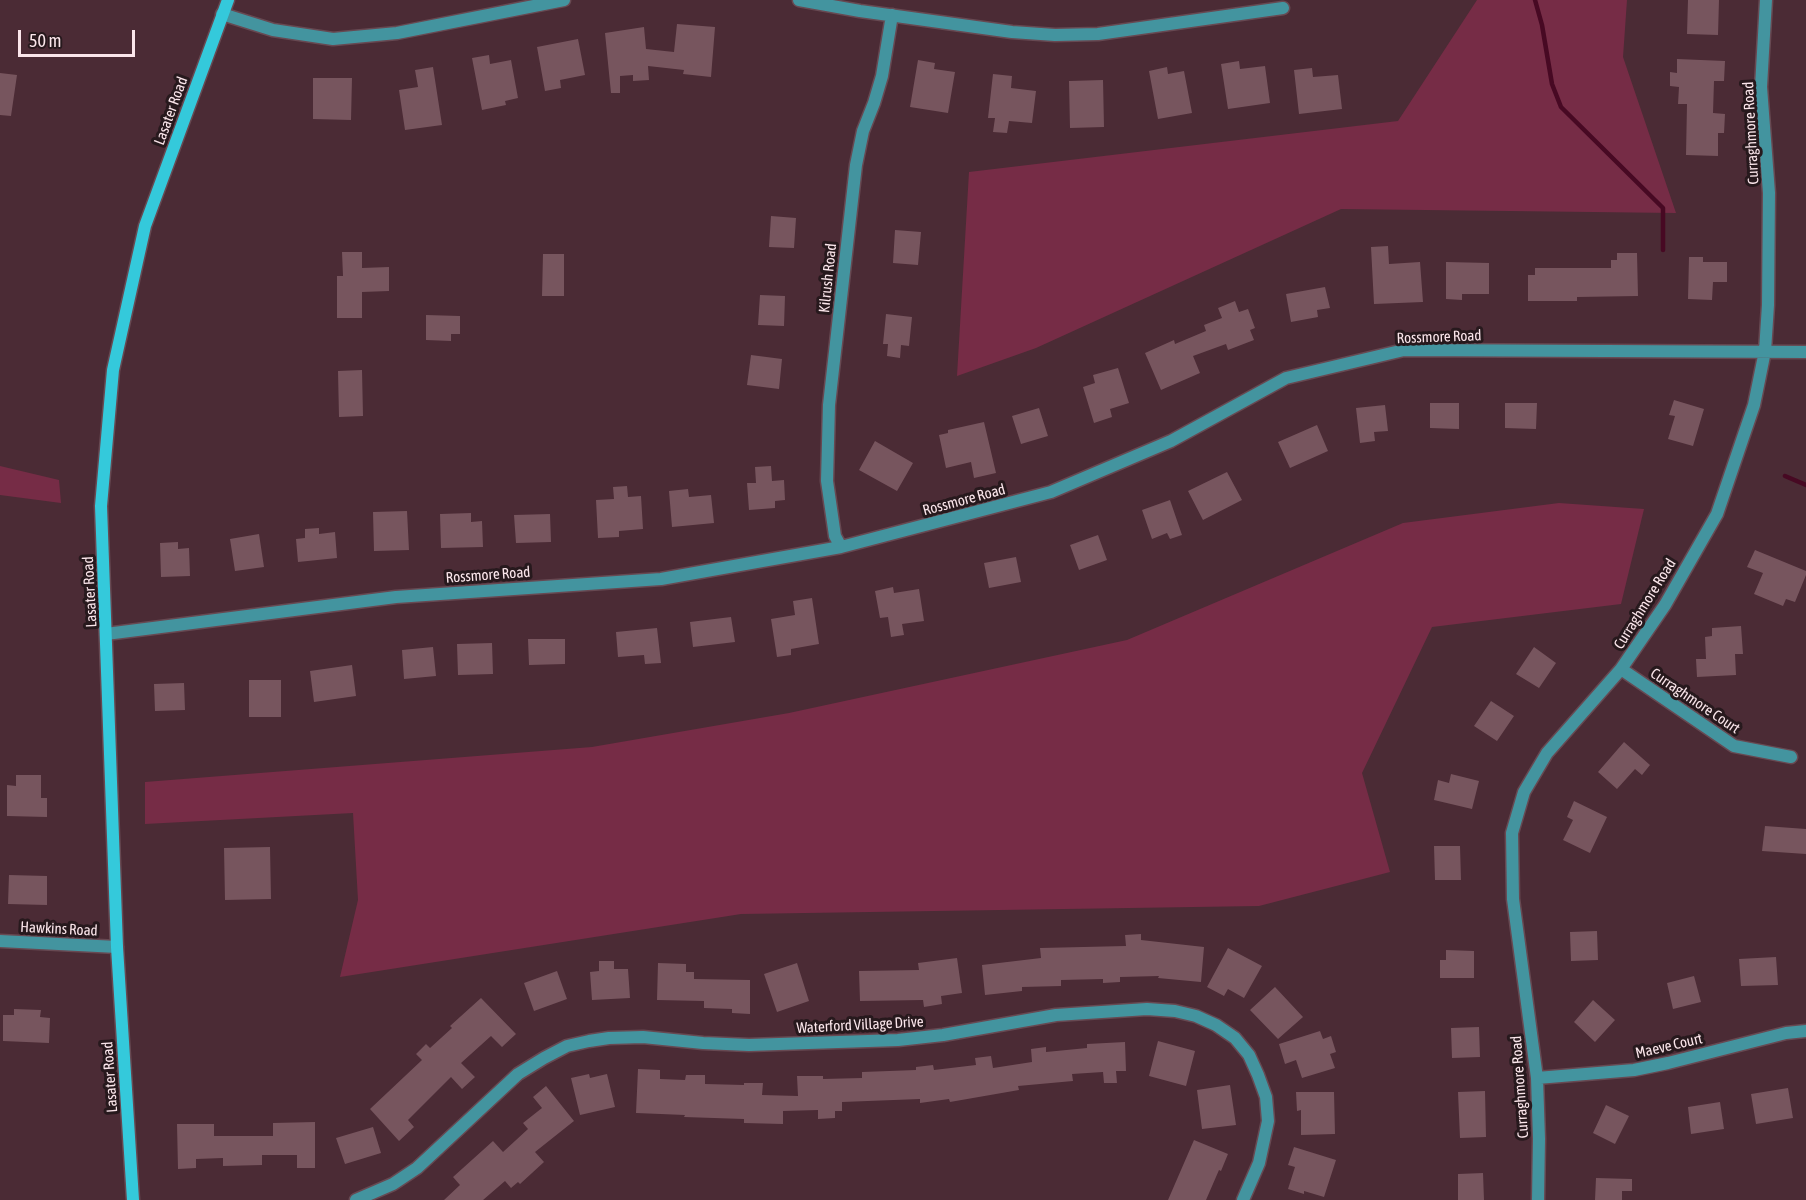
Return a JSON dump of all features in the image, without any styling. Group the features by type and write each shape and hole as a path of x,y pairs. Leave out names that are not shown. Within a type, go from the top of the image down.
{"street":[{"name":"Lasater Road","path":"133,1200 117,947 101,506 113,370 145,226 228,0"},
{"path":"222,14 273,30 333,39 397,33 564,0"},
{"path":"799,0 1012,32 1077,34 1098,34 1283,8"},
{"name":"Curraghmore Road","path":"1538,1200 1537,1078 1513,899 1512,833 1524,792 1547,753 1621,669 1665,605 1717,514 1754,405 1765,351 1768,305 1769,194 1761,87 1766,0"},
{"name":"Kilrush Road","path":"841,547 835,536 827,481 829,405 856,165 863,130 882,76 892,15"},
{"name":"Rossmore Road","path":"106,634 396,597 661,579 841,547 1051,492 1171,441 1286,378 1404,350 1806,352"},
{"name":"Curraghmore Court","path":"1621,669 1734,746 1791,757"},
{"name":"Hawkins Road","path":"0,941 117,947"},
{"name":"Waterford Village Drive","path":"356,1200 393,1185 417,1168 518,1074 567,1046 609,1038 643,1037 749,1045 898,1040 943,1035 1056,1015 1147,1009 1175,1011 1196,1016 1216,1025 1235,1038 1249,1055 1266,1097 1268,1121 1259,1163 1243,1200"},
{"name":"Maeve Court","path":"1537,1078 1634,1070 1786,1033 1806,1031"}],"shaded area":[{"path":"1477,0 1627,0 1623,57 1676,213 1341,209 1036,348 957,376 969,172 1398,121"},
{"path":"0,466 59,480 61,503 0,495"},
{"path":"1559,503 1644,509 1621,604 1432,627 1362,773 1390,872 1259,906 741,914 340,977 358,900 353,813 145,824 145,782 592,747 789,713 1127,640 1403,523"}],"building":[{"path":"1688,0 1719,0 1718,35 1687,34"},
{"path":"677,24 715,27 711,77 683,74 684,70 648,66 649,80 633,81 633,75 620,76 620,93 611,93 605,33 644,27 646,49 674,52"},
{"path":"578,39 585,75 560,80 561,88 545,91 537,47"},
{"path":"489,55 490,64 511,60 518,98 505,101 506,105 482,110 472,58"},
{"path":"1677,59 1725,61 1724,81 1714,81 1713,113 1725,114 1724,133 1718,133 1718,156 1686,155 1687,104 1678,104 1679,87 1670,86 1670,72 1677,73"},
{"path":"918,60 935,63 934,69 955,72 948,113 910,107"},
{"path":"1239,61 1240,69 1265,66 1270,103 1228,109 1221,64"},
{"path":"433,67 442,125 405,130 399,90 418,87 415,70"},
{"path":"1167,67 1168,74 1184,71 1192,113 1158,119 1149,71"},
{"path":"1312,68 1313,77 1338,75 1342,109 1299,114 1294,70"},
{"path":"0,73 17,75 11,116 0,115"},
{"path":"993,74 1012,76 1011,88 1036,91 1032,123 1009,121 1007,133 993,132 995,118 988,118"},
{"path":"313,78 352,78 351,120 313,119"},
{"path":"1103,80 1104,127 1070,128 1069,81"},
{"path":"771,216 796,218 794,248 769,247"},
{"path":"895,230 921,232 918,265 893,263"},
{"path":"1388,246 1389,264 1420,262 1423,302 1374,304 1371,247"},
{"path":"342,252 362,252 362,268 389,267 389,291 362,292 362,318 337,318 337,276 343,276"},
{"path":"1617,253 1637,253 1638,296 1577,297 1577,301 1528,301 1528,275 1535,275 1535,268 1611,268 1611,260 1617,260"},
{"path":"543,254 564,254 564,296 542,296"},
{"path":"1689,257 1703,257 1703,262 1727,262 1727,282 1713,282 1712,300 1688,299"},
{"path":"1446,262 1489,263 1489,294 1462,294 1462,300 1446,299"},
{"path":"1325,287 1330,308 1317,310 1318,317 1291,322 1286,294"},
{"path":"760,295 785,296 784,326 758,325"},
{"path":"1235,301 1239,312 1248,309 1255,328 1250,330 1254,340 1228,350 1226,344 1193,356 1200,373 1161,390 1145,353 1174,340 1175,344 1206,331 1204,325 1222,318 1218,308"},
{"path":"886,314 912,317 909,346 901,345 900,358 887,356 888,344 883,344"},
{"path":"426,315 460,316 460,334 451,334 451,341 426,340"},
{"path":"751,355 782,359 779,389 747,385"},
{"path":"1118,368 1129,403 1110,409 1112,417 1094,423 1083,387 1095,383 1093,375"},
{"path":"362,370 363,416 339,417 338,371"},
{"path":"1674,400 1704,409 1693,446 1668,439 1675,416 1669,415"},
{"path":"1430,403 1459,403 1459,429 1430,428"},
{"path":"1505,403 1537,403 1536,429 1505,428"},
{"path":"1385,405 1388,431 1374,432 1375,441 1360,443 1356,408"},
{"path":"1039,408 1048,436 1021,444 1012,416"},
{"path":"984,422 996,473 974,478 971,462 946,468 939,435 948,433 948,430"},
{"path":"1317,425 1328,451 1290,468 1278,442"},
{"path":"875,441 913,463 897,491 859,470"},
{"path":"771,466 772,481 784,480 785,500 775,501 775,508 749,510 747,483 756,483 755,467"},
{"path":"1227,472 1242,500 1203,520 1188,491"},
{"path":"627,486 628,497 641,496 643,529 619,531 619,537 598,538 596,500 614,499 613,487"},
{"path":"688,489 689,497 711,495 714,523 672,527 669,491"},
{"path":"1170,500 1182,535 1170,539 1167,533 1152,539 1142,510"},
{"path":"407,511 409,550 374,551 373,512"},
{"path":"471,513 471,522 482,521 483,547 441,548 440,514"},
{"path":"550,514 551,542 516,543 514,515"},
{"path":"319,528 319,534 335,532 337,558 298,562 296,539 305,538 305,529"},
{"path":"259,534 264,567 235,571 230,539"},
{"path":"1098,535 1107,560 1079,570 1070,545"},
{"path":"178,542 178,549 189,548 190,576 161,577 160,543"},
{"path":"1755,550 1806,571 1795,602 1786,599 1783,606 1754,594 1763,573 1747,567"},
{"path":"1016,557 1021,582 989,588 984,563"},
{"path":"893,587 894,593 919,589 924,621 902,624 904,635 891,637 888,617 880,618 875,591"},
{"path":"812,598 819,644 791,649 791,655 777,657 771,619 795,615 793,601"},
{"path":"731,617 735,642 693,647 690,622"},
{"path":"1741,626 1743,654 1735,654 1736,675 1697,677 1696,659 1706,659 1705,637 1712,636 1712,628"},
{"path":"657,628 661,663 645,664 644,655 618,657 616,632"},
{"path":"528,639 565,639 565,664 529,665"},
{"path":"492,643 493,674 458,675 457,644"},
{"path":"433,647 436,676 404,679 402,650"},
{"path":"1534,647 1556,663 1539,688 1516,674"},
{"path":"352,665 356,696 314,702 310,671"},
{"path":"249,680 281,680 281,717 249,717"},
{"path":"184,683 185,710 155,711 154,684"},
{"path":"1491,701 1514,716 1497,741 1474,726"},
{"path":"1624,742 1650,765 1642,775 1635,769 1617,789 1598,772"},
{"path":"1451,774 1479,781 1472,809 1434,800 1438,780 1449,783"},
{"path":"16,775 41,775 41,798 47,798 47,817 7,816 7,785 16,786"},
{"path":"1574,801 1607,817 1590,853 1563,840 1573,820 1567,817"},
{"path":"1765,826 1806,829 1806,854 1762,851"},
{"path":"1434,846 1460,846 1461,880 1435,880"},
{"path":"270,847 271,899 225,900 224,848"},
{"path":"9,875 47,876 47,905 8,904"},
{"path":"1597,931 1598,960 1571,961 1570,932"},
{"path":"1141,934 1141,940 1204,947 1201,982 1158,978 1159,976 1120,977 1120,982 1103,983 1103,979 1061,980 1061,986 1022,987 1022,991 985,995 982,965 1041,958 1040,948 1126,946 1125,935"},
{"path":"1228,948 1262,966 1244,998 1228,989 1224,996 1207,987"},
{"path":"1446,950 1474,951 1474,978 1440,978 1440,960 1446,960"},
{"path":"1776,957 1778,985 1741,986 1739,959"},
{"path":"957,958 962,993 941,996 942,1004 924,1007 923,1000 860,1001 859,971 919,970 918,963"},
{"path":"599,961 614,961 614,969 628,969 630,998 592,1000 590,972 599,971"},
{"path":"658,963 686,964 686,972 694,972 694,979 750,980 750,1014 732,1013 732,1009 704,1008 704,1001 657,1000"},
{"path":"797,963 809,1001 777,1012 764,974"},
{"path":"557,971 567,999 534,1011 524,983"},
{"path":"1694,976 1701,1002 1673,1009 1667,983"},
{"path":"1275,987 1303,1017 1278,1039 1250,1010"},
{"path":"481,998 516,1034 502,1047 491,1036 461,1063 475,1077 462,1089 451,1077 408,1120 414,1127 399,1141 370,1109 422,1060 416,1054 426,1044 430,1048"},
{"path":"1593,1000 1615,1020 1595,1042 1574,1022"},
{"path":"14,1009 41,1010 40,1017 50,1018 49,1043 3,1041 3,1015 14,1015"},
{"path":"1479,1027 1480,1057 1452,1058 1451,1028"},
{"path":"1320,1031 1323,1039 1331,1036 1336,1052 1330,1054 1335,1068 1302,1078 1296,1060 1285,1064 1279,1044"},
{"path":"1158,1041 1195,1051 1186,1086 1149,1076"},
{"path":"1125,1042 1126,1071 1116,1071 1117,1083 1104,1083 1103,1072 1072,1074 1073,1081 1018,1086 1019,1090 950,1102 949,1099 920,1103 920,1099 842,1102 842,1111 835,1111 835,1118 818,1119 818,1110 783,1111 783,1124 744,1123 744,1119 636,1113 638,1069 660,1070 660,1079 685,1080 686,1075 705,1075 705,1084 763,1083 762,1095 798,1096 797,1076 823,1076 823,1079 862,1078 862,1072 916,1070 916,1067 933,1065 934,1070 976,1065 975,1058 991,1056 993,1068 1032,1062 1031,1049 1046,1047 1046,1052 1087,1048 1087,1044"},
{"path":"589,1074 590,1078 607,1074 615,1107 580,1115 571,1078"},
{"path":"1230,1085 1236,1125 1202,1129 1197,1090"},
{"path":"546,1086 574,1121 535,1152 544,1162 520,1184 518,1182 511,1188 505,1181 483,1200 444,1200 460,1185 453,1177 493,1141 503,1152 528,1129 523,1123 542,1108 533,1097"},
{"path":"1788,1088 1793,1118 1756,1124 1751,1094"},
{"path":"1485,1091 1486,1137 1460,1138 1458,1092"},
{"path":"1296,1092 1334,1092 1335,1134 1301,1135 1301,1110 1297,1111"},
{"path":"1720,1102 1724,1129 1691,1134 1688,1107"},
{"path":"1606,1105 1629,1116 1615,1144 1593,1133"},
{"path":"315,1122 315,1168 297,1168 297,1155 262,1155 262,1165 223,1166 223,1158 196,1159 196,1168 178,1169 177,1124 214,1124 214,1136 273,1136 273,1123"},
{"path":"373,1127 381,1153 345,1164 336,1138"},
{"path":"1194,1140 1228,1154 1221,1171 1219,1170 1206,1200 1168,1200"},
{"path":"1294,1147 1336,1160 1324,1197 1288,1189 1295,1167 1288,1165"},
{"path":"1483,1173 1484,1200 1458,1200 1458,1174"},
{"path":"1596,1178 1632,1179 1632,1191 1622,1191 1622,1200 1595,1200"}],"waterway":[{"path":"1535,0 1542,25 1552,84 1561,107 1663,208 1663,250"},
{"path":"1785,476 1806,485"}]}
